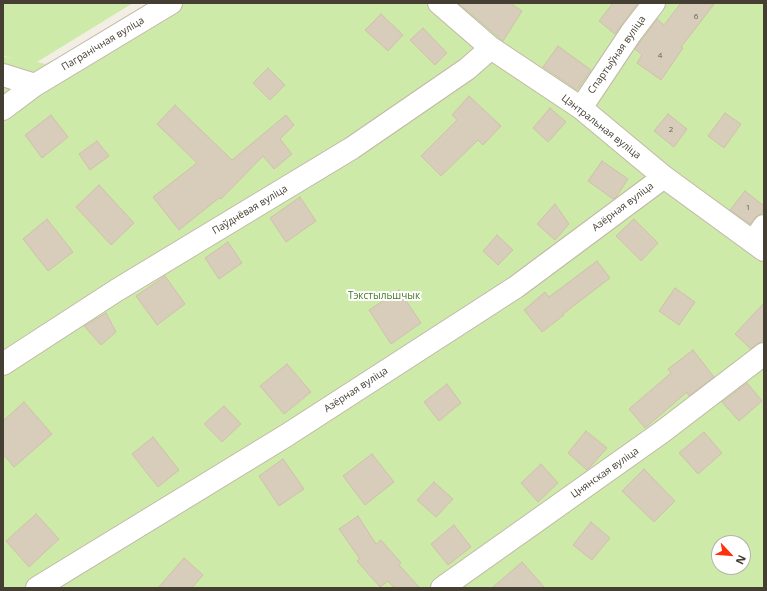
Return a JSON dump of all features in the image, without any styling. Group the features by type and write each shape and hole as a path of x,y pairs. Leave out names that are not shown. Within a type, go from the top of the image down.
{"street":[{"name":"Пагранічная вуліца","path":"3,109 36,85 171,3"},
{"name":"Цэнтральная вуліца","path":"439,3 491,48 581,108 664,177 760,240"},
{"name":"Спартыўная вуліца","path":"581,108 631,33 654,3"},
{"name":"Паўднёвая вуліца","path":"3,364 117,290 352,148 467,69 491,48"},
{"path":"3,75 36,85"},
{"name":"Азёрная вуліца","path":"37,588 287,435 516,287 664,177"},
{"name":"Цнянская вуліца","path":"442,588 662,432 764,354"}],"green space":[{"name":"Тэкстыльшчык","path":"3,3 133,3 37,62 45,64 170,3 764,3 764,588 3,588 3,57 13,58 3,56"}],"building":[{"path":"458,3 510,3 522,11 503,41"},
{"path":"613,3 637,4 615,34 599,21"},
{"path":"681,3 715,3 681,47 683,48 661,80 637,63 642,55 635,49 657,19 664,25"},
{"path":"381,14 403,35 388,51 365,30"},
{"path":"423,28 447,53 435,65 410,40"},
{"path":"558,46 591,70 577,90 543,67"},
{"path":"268,68 285,85 270,100 253,83"},
{"path":"469,96 501,126 483,145 478,140 441,176 421,156 457,120 452,115"},
{"path":"175,105 232,160 286,115 294,125 280,139 292,154 274,169 263,156 221,199 219,198 179,230 153,197 197,163 157,124"},
{"path":"550,108 566,122 548,142 533,128"},
{"path":"725,113 741,124 724,148 708,136"},
{"path":"668,114 687,129 674,147 654,131"},
{"path":"51,115 68,137 42,158 25,135"},
{"path":"97,141 109,156 90,170 79,154"},
{"path":"602,161 628,179 613,199 588,181"},
{"path":"99,185 134,223 111,245 76,207"},
{"path":"745,191 764,206 764,210 761,214 758,215 750,224 730,210"},
{"path":"300,197 316,221 286,242 270,218"},
{"path":"555,204 569,224 555,240 537,224"},
{"path":"47,219 73,252 48,271 23,239"},
{"path":"634,219 658,243 641,261 616,236"},
{"path":"497,235 513,250 498,265 483,251"},
{"path":"228,242 242,263 219,279 205,258"},
{"path":"597,261 610,278 542,332 524,310 545,292 549,297"},
{"path":"165,276 185,304 157,325 136,296"},
{"path":"675,288 695,302 679,325 659,311"},
{"path":"399,290 421,323 391,344 369,310"},
{"path":"764,303 764,339 751,349 735,334"},
{"path":"106,313 116,332 101,345 84,326"},
{"path":"693,350 714,377 689,396 687,392 645,428 629,409 671,373 668,369"},
{"path":"287,364 311,392 284,414 260,386"},
{"path":"747,383 762,401 739,421 722,402"},
{"path":"447,384 461,403 439,421 424,402"},
{"path":"24,402 52,434 14,467 3,454 3,421"},
{"path":"224,406 241,424 222,442 204,424"},
{"path":"586,431 607,448 587,470 568,453"},
{"path":"704,432 722,453 698,474 679,453"},
{"path":"153,437 179,470 158,487 132,454"},
{"path":"372,454 394,482 365,505 343,476"},
{"path":"283,459 304,489 279,506 259,476"},
{"path":"541,464 558,483 538,502 521,483"},
{"path":"644,469 675,501 654,522 622,491"},
{"path":"434,482 453,499 436,517 417,500"},
{"path":"36,514 59,539 29,567 6,541"},
{"path":"358,516 376,544 381,540 401,563 399,565 420,588 394,588 388,581 380,587 357,561 360,559 339,529"},
{"path":"591,522 610,538 592,560 573,545"},
{"path":"454,525 471,547 448,565 431,544"},
{"path":"184,558 203,575 192,588 158,588"},
{"path":"522,562 545,588 492,588"}]}
